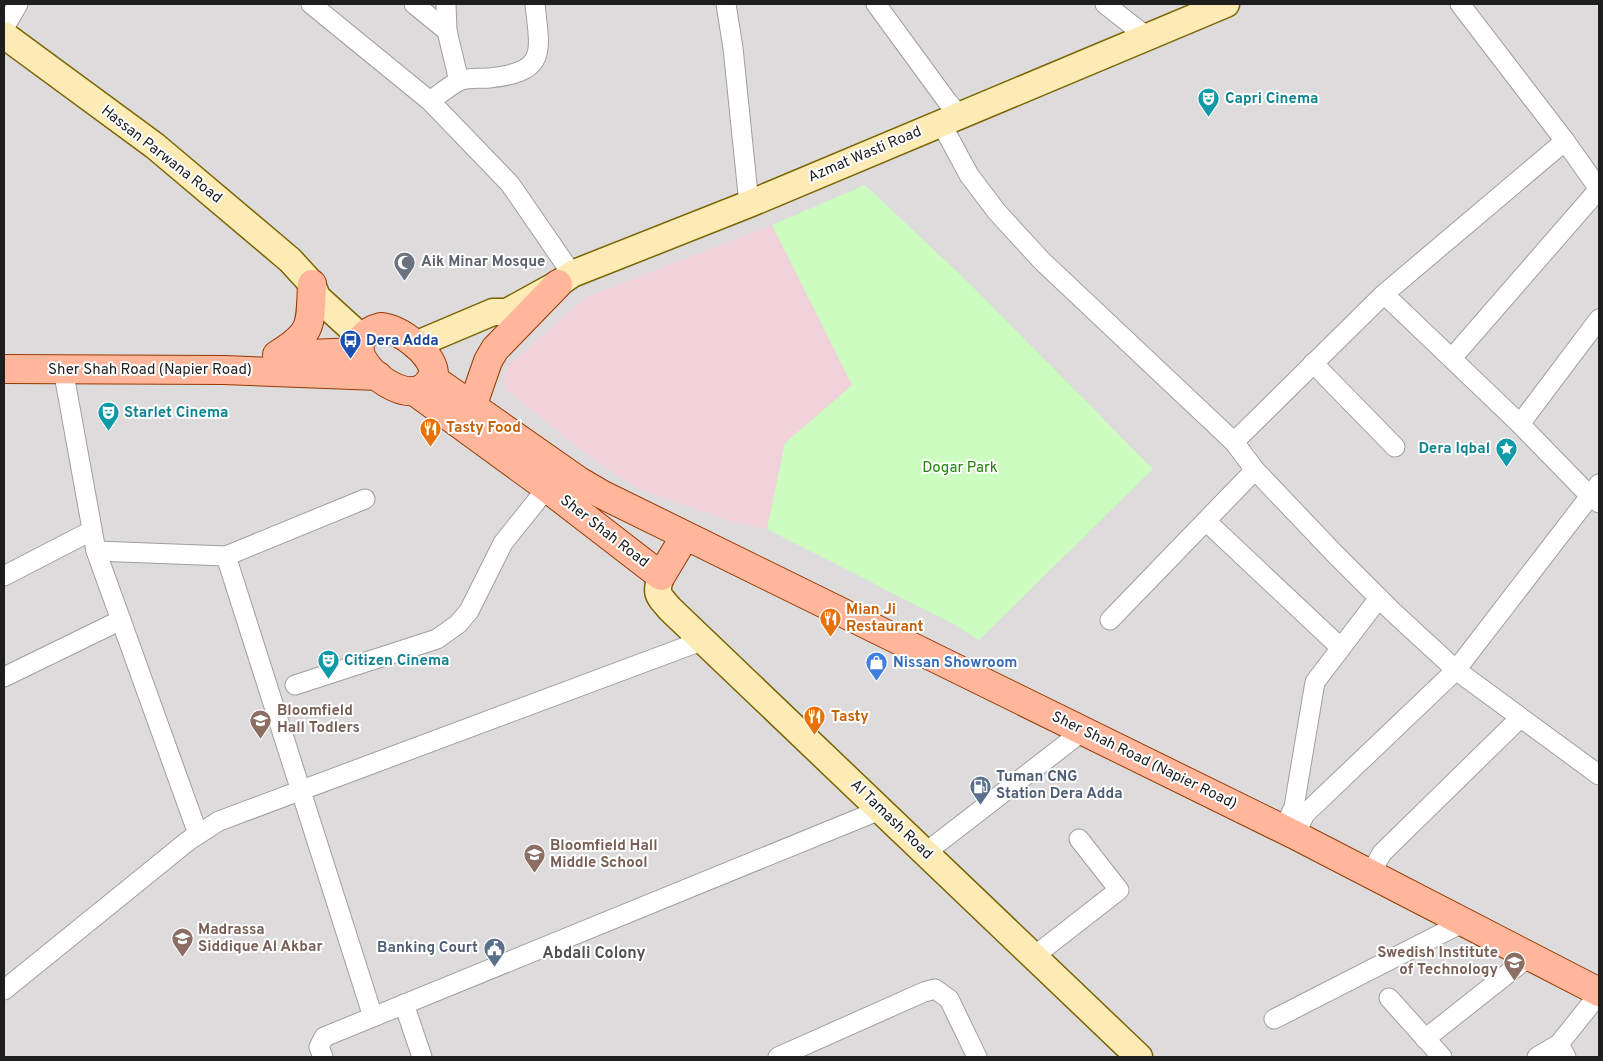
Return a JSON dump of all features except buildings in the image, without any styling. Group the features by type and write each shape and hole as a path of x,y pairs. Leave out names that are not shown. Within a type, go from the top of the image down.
{"main road":[{"name":"Azmat Wasti Road","path":"422,368 493,312 507,312 565,279 1226,4"},
{"name":"Hassan Parwana Road","path":"4,35 155,146 290,260 312,284 324,288 364,340"},
{"path":"472,407 488,361 495,349 565,279"},
{"path":"273,364 305,335 310,318 312,284"},
{"path":"273,364 364,340 381,328 392,329 422,368 401,390 378,376 368,367 364,340"},
{"name":"Sher Shah Road (Napier Road)","path":"4,355 273,364"},
{"path":"273,364 378,376"},
{"name":"Sher Shah Road (Napier Road)","path":"4,369 273,364"},
{"name":"Sher Shah Road","path":"422,368 472,407 579,481 685,536 661,576 547,488 422,368"},
{"name":"Sher Shah Road (Napier Road)","path":"685,536 1289,832 1599,993"},
{"name":"Al Tamash Road","path":"661,576 657,589 660,598 670,609 1139,1057"}],"street":[{"path":"4,28 18,4"},
{"path":"311,4 430,101 510,184 565,279"},
{"path":"414,4 447,31"},
{"path":"446,4 447,31 459,80"},
{"path":"430,101 459,80 507,76 519,72 532,64 539,52 535,4"},
{"path":"726,4 733,48 749,204"},
{"path":"876,4 947,101 950,119 969,175 997,212 1042,261 1234,442 1255,470 1379,598 1456,670 1520,718 1597,769"},
{"path":"1105,4 1147,37"},
{"path":"1452,358 1599,189 1565,141 1460,4"},
{"path":"1234,442 1384,294 1565,141"},
{"path":"1289,832 1305,814 1456,670 1596,495 1384,294"},
{"path":"1520,424 1599,319"},
{"path":"1313,363 1396,447"},
{"path":"63,369 96,551 198,834"},
{"path":"1110,620 1255,470"},
{"path":"295,685 437,639 458,624 469,611 502,544 547,488"},
{"path":"96,551 226,556 365,499"},
{"path":"1206,521 1341,648"},
{"path":"4,576 91,531"},
{"path":"226,556 372,1017"},
{"path":"1289,832 1315,682 1379,598"},
{"path":"4,677 121,620"},
{"path":"4,990 188,841 219,821 704,640"},
{"path":"1370,874 1382,853 1520,718"},
{"path":"925,853 1083,731"},
{"path":"323,1057 319,1047 324,1037 880,810"},
{"path":"1033,957 1119,890 1079,839"},
{"path":"1274,1019 1464,922"},
{"path":"1425,1039 1530,956"},
{"path":"778,1057 924,992 935,989 949,999 977,1057"},
{"path":"1537,1057 1562,1050 1599,993"},
{"path":"1389,998 1442,1057"},
{"path":"404,1004 422,1057"}],"shaded area":[{"path":"4,4 1599,4 1599,1057 4,1057"},
{"path":"772,225 853,385 785,443 767,529 735,523 638,489 590,457 506,390 504,376 507,367 586,297"}],"green space":[{"name":"Dogar Park","path":"865,185 969,283 1153,469 979,640 957,626 767,529 785,443 852,385 772,225"}],"place":[{"name":"Capri Cinema","path":"1209,118"},
{"name":"Aik Minar Mosque","path":"405,281"},
{"name":"Dera Adda","path":"350,360"},
{"name":"Starlet Cinema","path":"108,432"},
{"name":"Tasty Food","path":"430,447"},
{"name":"Dera Iqbal","path":"1506,468"},
{"name":"Mian Ji Restaurant","path":"830,638"},
{"name":"Citizen Cinema","path":"328,680"},
{"name":"Nissan Showroom","path":"877,682"},
{"name":"Tasty","path":"815,736"},
{"name":"Bloomfield Hall Todlers","path":"261,739"},
{"name":"Tuman CNG Station Dera Adda","path":"980,805"},
{"name":"Bloomfield Hall Middle School","path":"534,874"},
{"name":"Madrassa Siddique Al Akbar","path":"182,958"},
{"name":"Banking Court","path":"494,967"},
{"name":"Swedish Institute of Technology","path":"1514,981"}],"district":[{"name":"Abdali Colony","path":"594,954"}]}
